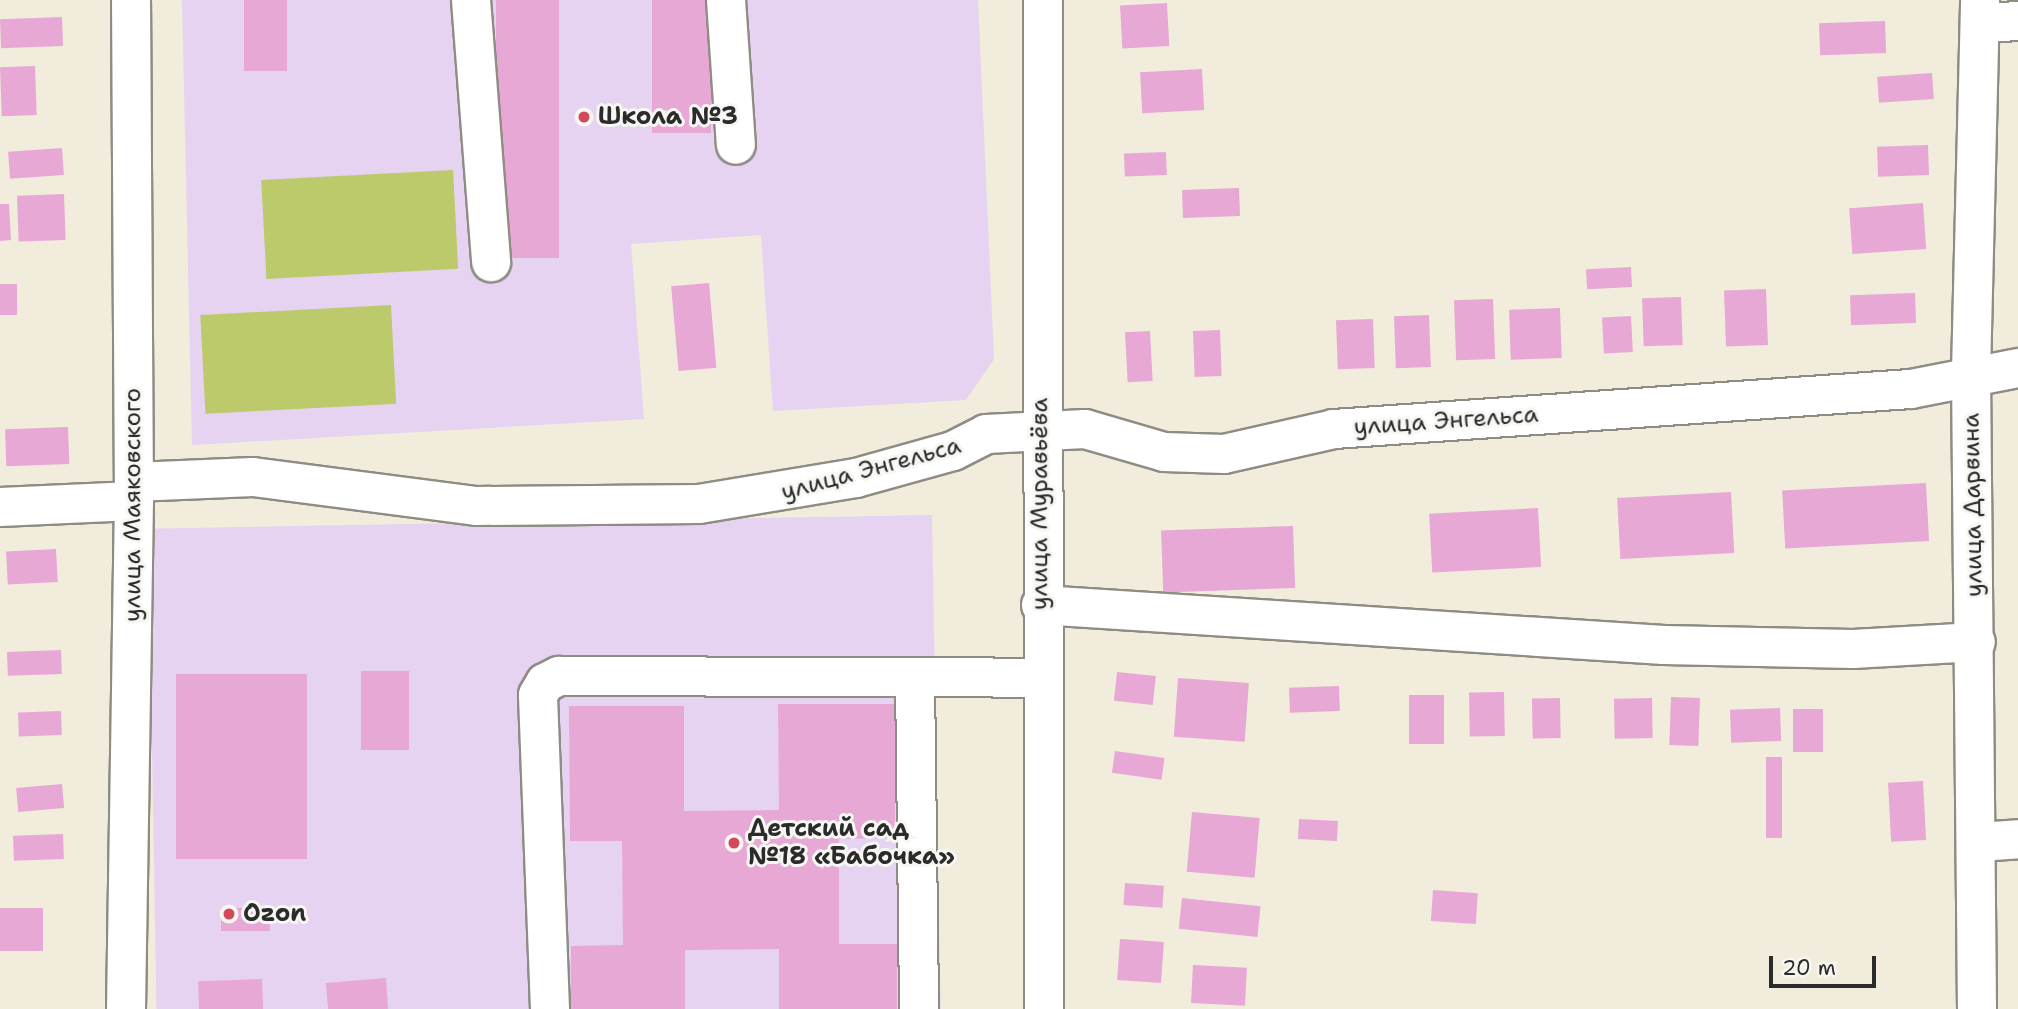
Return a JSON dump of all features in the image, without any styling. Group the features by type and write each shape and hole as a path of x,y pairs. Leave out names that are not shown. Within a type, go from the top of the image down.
{"street":[{"name":"улица Маяковского","path":"126,1009 134,492 131,0"},
{"path":"471,0 491,262"},
{"path":"726,0 736,145"},
{"name":"улица Муравьёва","path":"1044,0 1040,431 1044,1009"},
{"name":"улица Дарвина","path":"1977,1009 1971,880 1979,842 1971,373 1993,15"},
{"name":"улица Энгельса","path":"0,507 253,477 476,506 699,504 856,478 953,451 986,434 1086,429 1164,452 1224,454 1334,429 1911,389 1971,373 2018,368"},
{"path":"1041,605 1664,645 1853,649 1976,642"},
{"path":"550,1009 538,695 545,683 559,676 1041,678"},
{"path":"915,677 919,1009"},
{"path":"1979,842 2018,839"}],"shaded area":[{"name":"Школа №3","path":"182,0 978,0 994,359 966,400 773,411 761,235 631,244 644,419 192,445"},
{"path":"932,515 941,1009 157,1009 148,529"}],"green space":[{"path":"453,170 458,269 266,279 261,180"},
{"path":"391,305 396,404 205,414 200,315"}],"building":[{"path":"244,0 287,0 287,71 244,71"},
{"path":"496,0 559,0 559,258 496,258"},
{"path":"652,0 711,0 711,133 652,133"},
{"path":"1167,3 1169,46 1122,48 1120,5"},
{"path":"62,17 63,46 1,48 0,19"},
{"path":"1885,21 1886,53 1820,55 1819,23"},
{"path":"35,66 37,115 2,116 0,67"},
{"path":"1202,69 1204,110 1142,113 1140,72"},
{"path":"1932,73 1934,99 1879,103 1877,77"},
{"path":"1928,145 1929,175 1878,177 1877,147"},
{"path":"62,148 64,175 10,179 8,152"},
{"path":"1166,152 1167,175 1125,176 1124,153"},
{"path":"1239,188 1240,216 1183,218 1182,190"},
{"path":"64,194 66,240 19,242 17,196"},
{"path":"1923,203 1926,249 1852,254 1849,208"},
{"path":"0,204 9,204 11,240 0,241"},
{"path":"1631,267 1632,287 1587,289 1586,269"},
{"path":"709,283 716,368 679,371 671,286"},
{"path":"0,284 17,284 17,315 0,315"},
{"path":"1766,289 1768,345 1726,346 1724,290"},
{"path":"1915,293 1916,323 1851,325 1850,295"},
{"path":"1681,297 1683,345 1644,346 1642,298"},
{"path":"1493,299 1495,359 1456,360 1454,300"},
{"path":"1560,308 1562,358 1511,360 1509,310"},
{"path":"1429,315 1431,367 1396,368 1394,316"},
{"path":"1631,316 1633,352 1604,353 1602,318"},
{"path":"1373,319 1375,368 1338,369 1336,320"},
{"path":"1220,330 1222,376 1195,377 1193,331"},
{"path":"1150,331 1153,381 1128,382 1125,332"},
{"path":"68,427 69,464 6,466 5,429"},
{"path":"1926,483 1929,541 1785,548 1782,491"},
{"path":"1731,492 1734,553 1620,559 1617,498"},
{"path":"1538,508 1541,567 1432,573 1429,514"},
{"path":"1293,526 1295,588 1163,593 1161,531"},
{"path":"56,549 58,582 8,585 6,552"},
{"path":"61,650 62,674 8,676 7,652"},
{"path":"361,671 409,671 409,750 361,750"},
{"path":"1117,672 1156,676 1153,705 1114,701"},
{"path":"176,674 307,674 307,859 176,859"},
{"path":"1178,678 1249,683 1245,742 1174,737"},
{"path":"1339,686 1340,711 1290,713 1289,688"},
{"path":"1504,692 1505,736 1470,737 1469,693"},
{"path":"1409,695 1444,695 1444,744 1409,744"},
{"path":"1671,697 1700,698 1698,746 1669,745"},
{"path":"1532,698 1560,698 1561,738 1533,738"},
{"path":"1652,698 1653,738 1615,739 1614,699"},
{"path":"778,704 895,704 895,838 839,839 839,944 897,944 897,1009 779,1009 779,949 685,950 685,1009 571,1009 571,946 623,945 622,841 570,841 569,706 684,706 684,811 779,810"},
{"path":"1780,708 1781,741 1731,743 1730,710"},
{"path":"1793,709 1823,709 1823,752 1793,752"},
{"path":"61,711 62,735 19,736 18,713"},
{"path":"1115,751 1165,758 1161,780 1112,773"},
{"path":"1766,757 1782,757 1782,838 1766,838"},
{"path":"1923,781 1926,840 1891,842 1888,783"},
{"path":"62,784 64,808 18,812 16,788"},
{"path":"1192,812 1260,818 1255,878 1187,872"},
{"path":"1299,819 1338,821 1337,841 1298,839"},
{"path":"63,834 64,859 14,861 13,836"},
{"path":"1125,883 1164,886 1162,908 1123,905"},
{"path":"1433,890 1478,893 1476,924 1431,921"},
{"path":"1182,898 1261,906 1257,937 1179,929"},
{"path":"0,908 43,908 43,951 0,951"},
{"path":"221,908 270,908 270,931 221,931"},
{"path":"1120,939 1164,942 1161,983 1117,980"},
{"path":"1193,965 1247,968 1245,1006 1191,1003"},
{"path":"386,978 388,1009 328,1009 326,983"},
{"path":"262,979 263,1009 199,1009 198,981"}],"place":[{"name":"Школа №3","path":"584,117"},
{"name":"Детский сад №18 «Бабочка»","path":"734,843"},
{"name":"Ozon","path":"229,914"}]}
